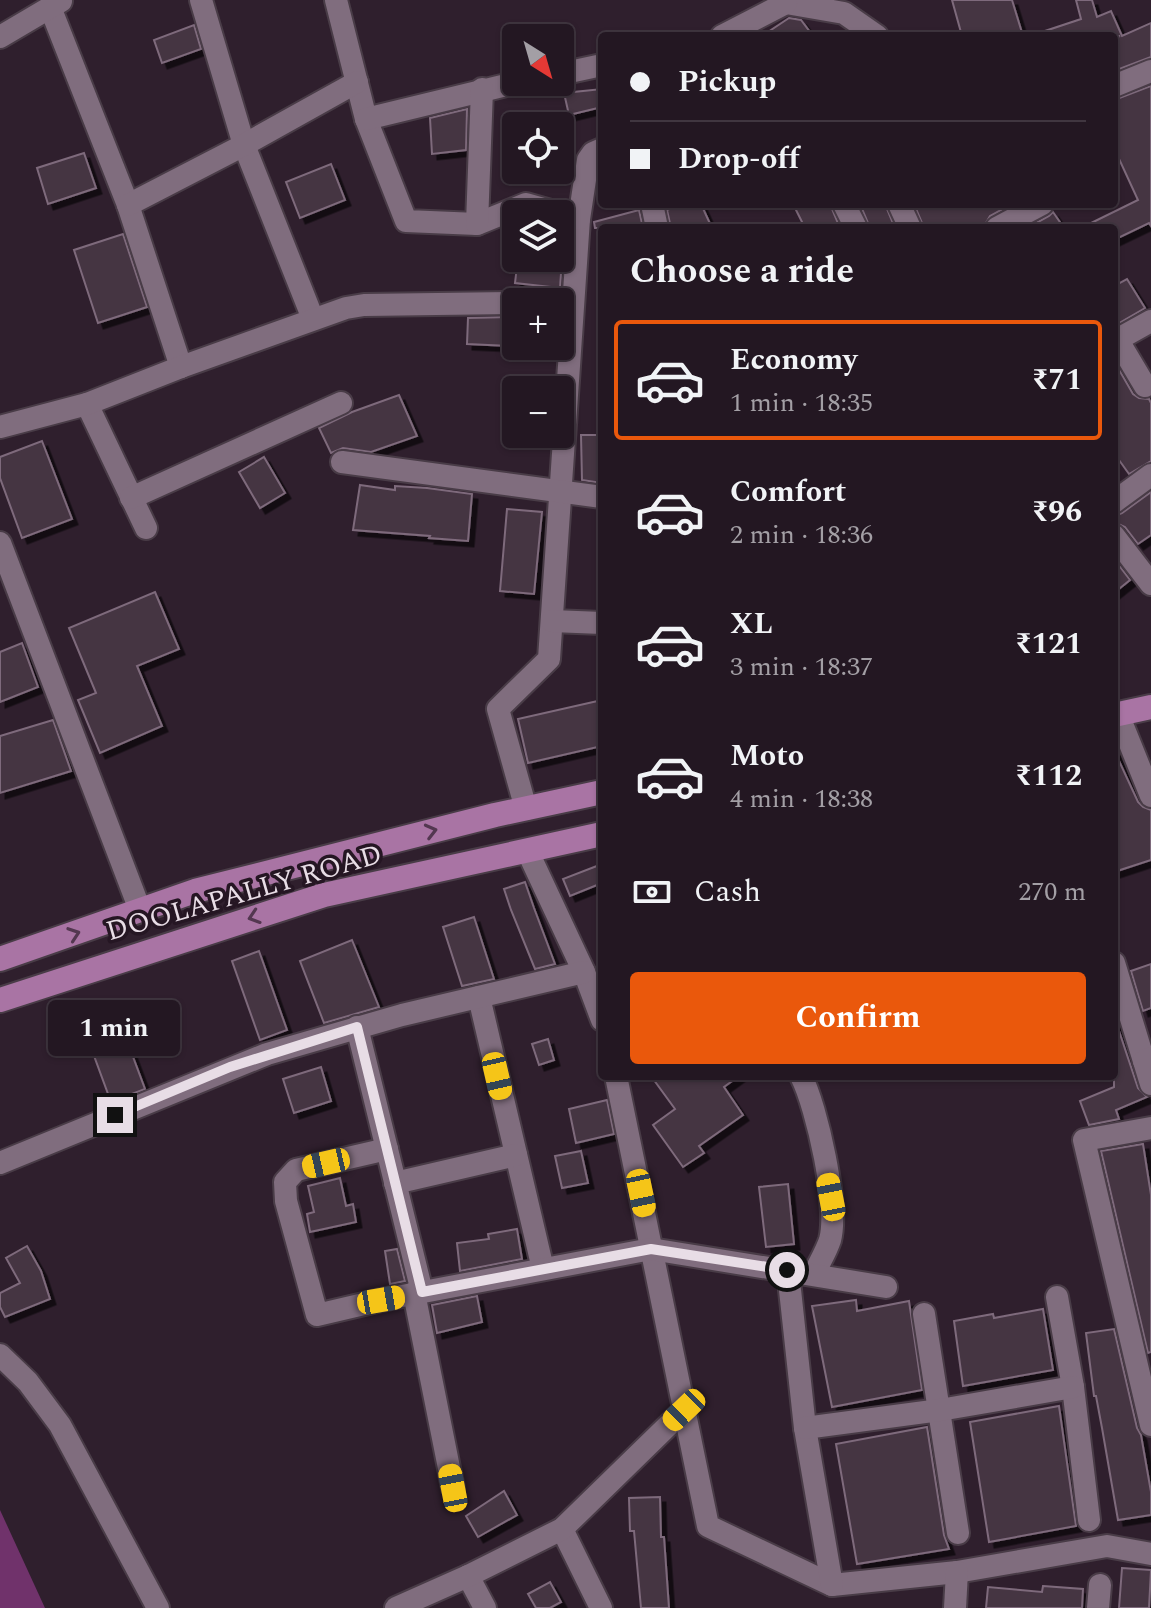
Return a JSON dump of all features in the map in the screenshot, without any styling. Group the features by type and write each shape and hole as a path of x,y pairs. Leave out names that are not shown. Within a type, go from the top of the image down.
{"main road":[{"path":"1118,715 1151,707"},
{"path":"0,959 195,891 598,793"},
{"name":"DOOLAPALLY ROAD","path":"0,1000 324,895 598,835"}],"street":[{"path":"201,0 244,145 313,319"},
{"path":"336,0 366,119 406,221 477,224 526,204 579,219"},
{"path":"729,32 784,2 844,13 871,32"},
{"path":"0,37 56,4 128,205 181,367"},
{"path":"574,71 598,66"},
{"path":"1118,84 1151,71"},
{"path":"128,205 357,82"},
{"path":"366,119 502,85"},
{"path":"477,224 482,89"},
{"path":"565,288 588,160 598,151"},
{"path":"1005,217 1031,208"},
{"path":"0,427 87,404 346,308 364,305 502,303"},
{"path":"1145,386 1120,344 1128,332 1151,321"},
{"path":"526,809 498,709 549,659 559,492 561,360"},
{"path":"131,498 341,403"},
{"path":"87,404 146,528"},
{"path":"342,462 598,497"},
{"path":"1118,499 1151,475"},
{"path":"1118,541 1151,584"},
{"path":"0,543 140,910"},
{"path":"552,621 598,623"},
{"path":"1118,720 1151,796"},
{"path":"527,850 584,972 598,1009"},
{"path":"0,1163 230,1067 357,1027 584,972"},
{"path":"1118,975 1147,1060 1151,1084"},
{"path":"479,997 543,1269"},
{"path":"357,1027 418,1293 453,1488"},
{"path":"617,1080 708,1526 832,1585 957,1572 1107,1546 1151,1554"},
{"path":"803,1080 818,1131 831,1197 830,1239 814,1274"},
{"path":"1151,1128 1084,1140 1151,1425"},
{"path":"387,1149 296,1170 285,1182 286,1201 317,1315 651,1249 886,1287"},
{"path":"395,1183 516,1155"},
{"path":"790,1290 805,1428 832,1585"},
{"path":"1057,1297 1073,1387 1089,1520"},
{"path":"924,1314 958,1533"},
{"path":"0,1355 28,1382 60,1425 158,1608"},
{"path":"805,1428 940,1410 1073,1387"},
{"path":"396,1608 562,1529 684,1410"},
{"path":"562,1529 601,1608"},
{"path":"955,1608 957,1572"},
{"path":"468,1576 485,1608"},
{"path":"1098,1608 1100,1585"}],"shaded area":[{"path":"0,1510 45,1608 0,1608"}],"building":[{"path":"952,0 1012,0 1022,32 961,32"},
{"path":"1076,0 1092,0 1097,17 1111,11 1122,36 1151,23 1151,57 1118,69 1118,32 1042,32 1081,19"},
{"path":"789,18 801,20 810,32 768,32"},
{"path":"194,25 201,49 162,63 154,40"},
{"path":"1151,86 1151,226 1149,223 1118,238 1118,224 1089,224 1138,200 1118,157 1118,98"},
{"path":"598,89 598,108 574,114 568,112 565,96"},
{"path":"467,109 466,150 432,154 430,118"},
{"path":"84,153 96,188 48,204 37,168"},
{"path":"331,164 345,200 300,218 286,182"},
{"path":"703,208 710,224 670,224 667,210"},
{"path":"795,208 832,208 838,224 803,224"},
{"path":"862,208 887,208 893,224 868,224"},
{"path":"916,208 1005,208 990,216 985,224 922,224"},
{"path":"639,210 642,224 598,224 595,228 594,222"},
{"path":"1053,212 1061,224 1034,224"},
{"path":"123,234 147,307 98,323 74,250"},
{"path":"516,272 561,272 560,288 515,283"},
{"path":"1127,279 1145,308 1118,324 1118,284"},
{"path":"502,317 502,346 467,344 468,318"},
{"path":"1118,368 1133,394 1149,399 1151,403 1151,461 1129,474 1118,459"},
{"path":"399,395 417,436 371,452 343,448 331,453 319,428"},
{"path":"581,435 598,435 598,482 582,480"},
{"path":"42,441 72,519 22,538 0,478 0,457"},
{"path":"264,457 285,493 260,508 239,472"},
{"path":"360,485 472,494 468,541 353,530"},
{"path":"1151,492 1151,535 1138,544 1125,527 1118,524 1118,514"},
{"path":"507,509 542,512 534,594 500,591"},
{"path":"1118,564 1130,580 1118,590"},
{"path":"155,592 179,649 137,666 162,726 100,753 78,700 96,693 69,628"},
{"path":"22,643 38,687 0,702 0,652"},
{"path":"598,701 598,747 528,763 518,719"},
{"path":"53,720 71,771 0,793 0,736"},
{"path":"1118,759 1138,802 1151,810 1151,860 1118,871"},
{"path":"598,866 598,885 570,896 563,879"},
{"path":"525,882 555,964 535,969 504,889"},
{"path":"474,917 494,979 462,986 443,927"},
{"path":"352,940 379,1007 324,1023 300,961"},
{"path":"259,951 287,1030 260,1040 232,961"},
{"path":"1151,964 1151,1008 1143,1011 1131,971"},
{"path":"120,1022 145,1089 111,1102 86,1034"},
{"path":"1118,1028 1138,1088 1147,1097 1116,1110 1119,1119 1089,1125 1080,1101 1114,1087 1114,1080 1118,1080"},
{"path":"548,1039 554,1060 539,1065 532,1044"},
{"path":"321,1067 331,1101 294,1113 283,1079"},
{"path":"654,1080 734,1080 724,1087 743,1115 699,1146 704,1153 683,1167 653,1125 675,1109"},
{"path":"607,1100 614,1134 576,1143 569,1109"},
{"path":"1143,1144 1151,1195 1151,1352 1148,1353 1101,1151"},
{"path":"581,1151 588,1183 562,1188 555,1156"},
{"path":"340,1178 346,1206 353,1204 356,1222 310,1232 307,1214 314,1212 308,1186"},
{"path":"788,1184 794,1244 766,1247 759,1187"},
{"path":"517,1229 522,1259 460,1271 457,1243 489,1239 488,1234"},
{"path":"27,1246 41,1271 50,1299 5,1317 0,1307 0,1293 20,1283 6,1258"},
{"path":"397,1249 405,1281 390,1284 385,1251"},
{"path":"477,1296 482,1322 437,1333 432,1305"},
{"path":"856,1300 857,1311 909,1301 922,1390 832,1407 812,1306"},
{"path":"1043,1309 1053,1370 963,1386 954,1321"},
{"path":"1114,1329 1141,1435 1151,1492 1151,1515 1118,1520 1094,1396 1086,1333"},
{"path":"1059,1406 1076,1526 989,1542 970,1422"},
{"path":"927,1427 944,1535 949,1549 857,1564 836,1444"},
{"path":"504,1491 517,1515 478,1537 466,1516"},
{"path":"660,1497 669,1608 641,1608 634,1531 630,1531 629,1498"},
{"path":"1122,1568 1151,1570 1149,1608 1119,1608"},
{"path":"550,1582 561,1602 550,1608 536,1608 528,1594"},
{"path":"1043,1586 1083,1589 1082,1608 986,1608 988,1587 1042,1592"}],"route":[{"path":"115,1115 230,1067 357,1027 422,1292 651,1249 787,1270"}]}
